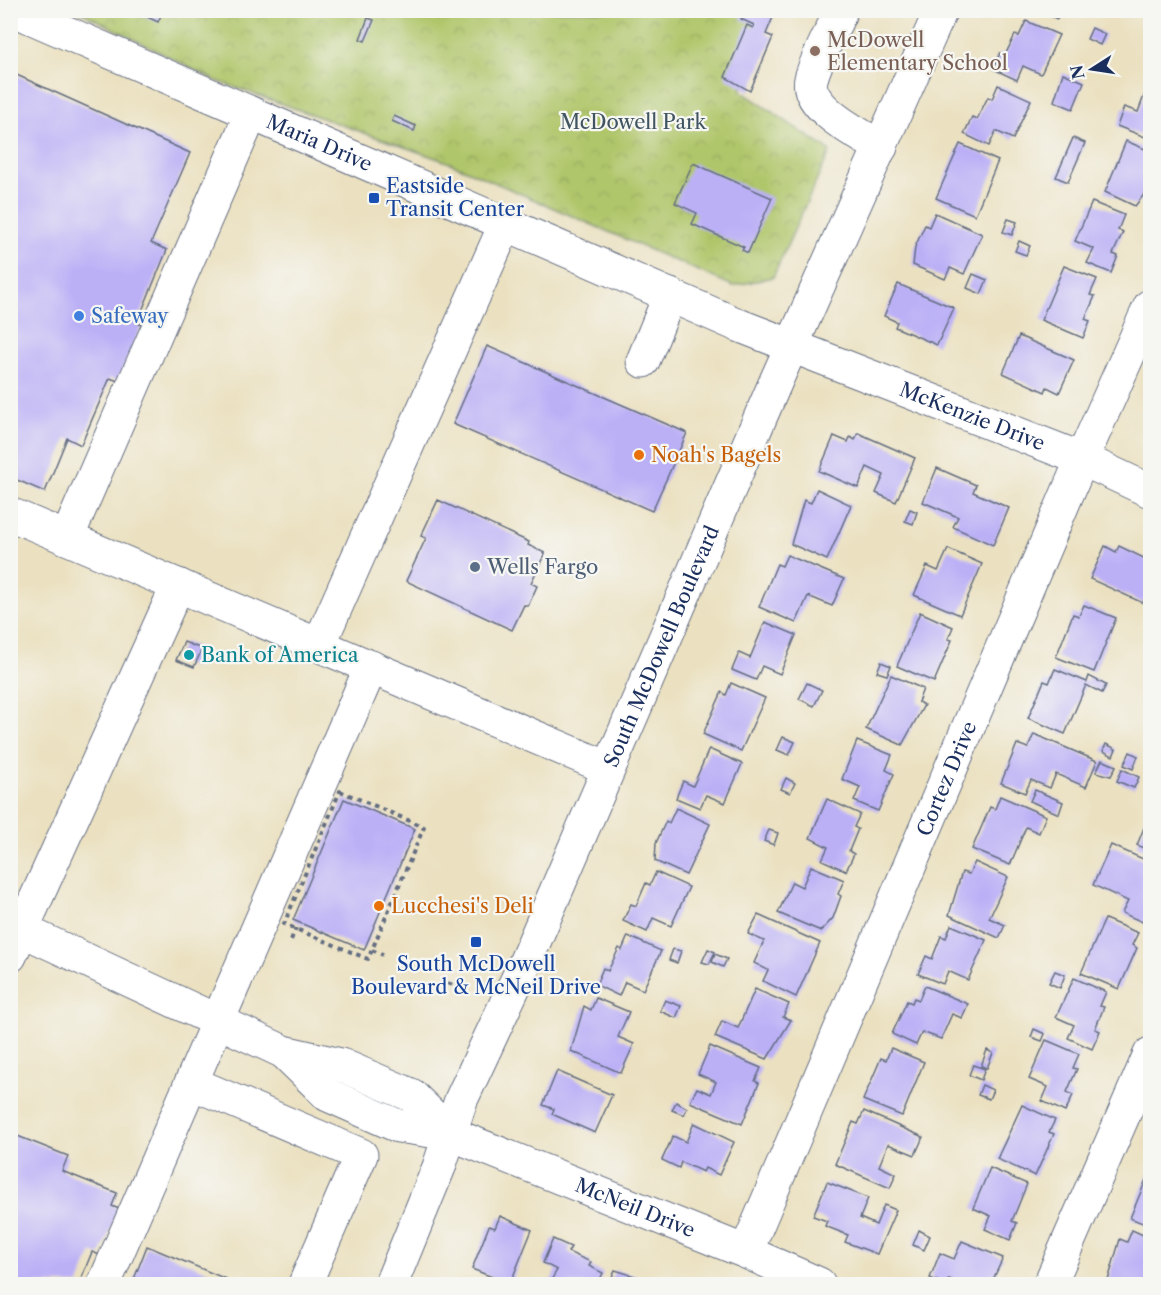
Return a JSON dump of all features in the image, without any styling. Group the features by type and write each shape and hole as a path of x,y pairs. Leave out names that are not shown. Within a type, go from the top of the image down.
{"street":[{"name":"Maria Drive","path":"14,10 790,347"},
{"path":"842,10 810,81 816,100 844,126 881,147"},
{"name":"South McDowell Boulevard","path":"391,1284 451,1134 461,1100 525,963 790,347 941,10"},
{"path":"67,538 251,114"},
{"path":"319,645 506,223"},
{"path":"643,361 670,295"},
{"name":"Cortez Drive","path":"746,1252 1082,459 1150,306"},
{"name":"McKenzie Drive","path":"790,347 1082,459 1150,491"},
{"path":"10,514 608,768"},
{"path":"178,585 17,944 218,1021 284,1052 341,1065 411,1095 451,1134"},
{"path":"104,1284 370,667"},
{"path":"1050,1284 1150,1054"},
{"path":"192,1083 361,1155 306,1280"},
{"name":"McNeil Drive","path":"451,1134 746,1252 819,1284"}],"path":[{"path":"340,791 424,827 368,959 296,928 284,924 340,791"},
{"path":"291,940 296,928"},
{"path":"372,950 383,955"},
{"path":"448,983 463,990"}],"green space":[{"name":"McDowell Park","path":"79,11 775,11 741,91 830,151 773,277 733,286 450,163 214,80"}],"building":[{"path":"132,10 156,10 162,13 158,22"},
{"path":"744,10 776,10 766,34 773,37 750,91 725,77 747,25 753,28 754,25 741,19"},
{"path":"1037,10 1061,10 1057,19"},
{"path":"368,18 374,20 365,41 360,39"},
{"path":"1026,21 1059,35 1041,74 1023,66 1017,80 993,69 1000,53 1005,55 1015,35 1019,36"},
{"path":"1092,28 1105,34 1100,45 1087,39"},
{"path":"10,72 190,153 151,243 167,250 137,323 142,325 118,381 110,378 81,445 67,438 45,492 10,477"},
{"path":"1063,73 1084,82 1073,109 1054,101"},
{"path":"1150,80 1150,139 1117,126 1124,107 1138,112"},
{"path":"998,85 1031,100 1013,139 996,131 989,146 964,134 972,117 977,119 988,97 992,99"},
{"path":"394,116 416,126 414,131 392,121"},
{"path":"1073,138 1085,143 1068,182 1056,177"},
{"path":"1126,141 1150,151 1150,187 1135,206 1105,192"},
{"path":"960,144 998,161 975,215 936,198"},
{"path":"693,163 772,198 748,253 742,250 744,247 692,224 697,213 675,203"},
{"path":"1092,202 1124,215 1118,230 1123,232 1113,254 1118,256 1111,273 1087,263 1094,249 1075,241"},
{"path":"935,213 982,234 964,274 950,268 945,279 913,265 915,247 925,225 929,227"},
{"path":"1008,219 1017,222 1012,235 1003,232"},
{"path":"1019,241 1030,246 1026,255 1015,251"},
{"path":"1064,266 1097,279 1090,295 1095,296 1085,319 1090,321 1083,338 1041,320"},
{"path":"973,274 987,280 981,294 967,288"},
{"path":"898,284 954,308 937,345 895,327 897,322 884,316"},
{"path":"1019,336 1074,360 1059,393 1047,387 1045,392 1003,373"},
{"path":"487,346 687,433 652,511 453,424"},
{"path":"858,433 915,458 896,502 876,493 884,475 867,467 858,488 819,471 834,436 848,442 850,437 855,440"},
{"path":"937,468 976,485 973,492 1009,508 993,545 953,527 958,517 923,502"},
{"path":"817,489 851,505 827,560 791,544 804,500 811,503"},
{"name":"Wells Fargo","path":"438,500 529,542 528,545 545,553 531,583 537,586 528,606 524,605 512,630 406,581 426,538 421,536"},
{"path":"910,509 917,512 913,524 905,521"},
{"path":"1105,546 1116,552 1119,546 1150,561 1150,586 1143,603 1090,579"},
{"path":"948,549 982,564 960,615 914,595 927,566 938,571"},
{"path":"787,555 844,579 832,606 808,596 796,623 759,607 777,564 782,566"},
{"path":"1084,605 1116,618 1094,672 1056,657 1073,614 1079,616"},
{"path":"920,612 953,627 948,639 952,640 934,682 897,666"},
{"path":"765,622 796,635 780,674 762,666 756,680 732,670 739,653 750,658"},
{"name":"Bank of America","path":"184,642 202,649 194,667 176,660"},
{"path":"881,662 891,666 887,675 877,672"},
{"path":"1055,669 1087,682 1089,676 1106,685 1102,693 1086,685 1065,734 1028,718 1044,681 1049,683"},
{"path":"891,675 923,689 918,702 924,705 902,745 866,729"},
{"path":"731,683 765,698 741,751 703,734 722,692 726,695"},
{"path":"807,683 822,690 814,706 799,699"},
{"path":"1034,734 1097,761 1086,787 1056,774 1050,788 1031,780 1025,793 1001,783 1017,744 1028,748"},
{"path":"783,737 795,742 789,755 777,750"},
{"path":"857,741 892,755 886,770 894,774 878,811 854,801 860,787 842,779"},
{"path":"1106,744 1116,749 1113,756 1103,751"},
{"path":"709,749 742,764 725,803 706,795 700,808 676,798 683,781 693,786"},
{"path":"1130,752 1138,756 1133,769 1124,765"},
{"path":"1102,760 1116,766 1111,776 1096,772"},
{"path":"1122,769 1139,777 1134,788 1117,781"},
{"path":"786,778 795,783 790,793 781,789"},
{"path":"1035,790 1063,802 1059,814 1030,801"},
{"path":"1000,796 1046,816 1039,833 1026,827 1010,865 972,849 990,807 995,809"},
{"path":"344,799 415,829 364,950 293,920"},
{"path":"827,799 860,814 854,827 858,829 849,851 854,854 846,871 822,860 828,847 810,838"},
{"path":"676,808 710,824 686,875 655,861 656,843 666,821 669,823"},
{"path":"1150,813 1150,851 1137,845"},
{"path":"769,830 778,833 774,845 764,841"},
{"path":"1111,845 1150,862 1150,917 1147,924 1122,913 1128,901 1093,885"},
{"path":"975,862 1008,877 989,918 1005,925 999,938 949,915 962,872 969,874"},
{"path":"811,866 844,880 838,894 841,896 833,918 821,931 778,913 792,882 802,887"},
{"path":"656,872 689,887 671,926 653,918 647,932 623,921 631,904 636,906 646,883 650,885"},
{"path":"758,915 820,943 796,997 763,981 768,970 754,963 764,941 748,934"},
{"path":"1105,919 1138,933 1132,945 1137,948 1119,989 1081,973"},
{"path":"951,925 986,940 968,980 948,971 943,984 918,974 926,956 932,959 941,936 946,938"},
{"path":"628,936 661,951 643,990 625,982 619,996 596,985 603,968 608,971 619,948 622,950"},
{"path":"673,949 681,951 677,963 669,960"},
{"path":"708,949 715,952 709,964 702,962"},
{"path":"715,954 727,959 723,967 712,962"},
{"path":"1055,971 1065,975 1060,988 1049,983"},
{"path":"1074,978 1106,992 1100,1006 1104,1007 1095,1029 1100,1031 1092,1049 1068,1038 1074,1025 1056,1017"},
{"path":"925,986 968,1004 962,1018 952,1014 941,1039 922,1032 916,1045 892,1034 907,1001 912,1003 914,998 919,1000"},
{"path":"755,989 789,1004 783,1017 791,1020 767,1059 715,1037 722,1021 738,1028"},
{"path":"596,998 629,1012 618,1037 634,1044 621,1073 571,1051 584,1006 591,1010"},
{"path":"665,1000 681,1006 676,1018 660,1011"},
{"path":"1034,1029 1045,1034 1042,1041 1031,1037"},
{"path":"1046,1040 1079,1054 1073,1068 1077,1069 1067,1092 1073,1095 1065,1112 1042,1101 1048,1087 1029,1079"},
{"path":"710,1046 761,1068 755,1081 759,1083 742,1124 690,1102 697,1088 711,1094 716,1082 698,1074"},
{"path":"891,1048 924,1062 902,1116 863,1100 881,1058 886,1060"},
{"path":"987,1050 993,1053 987,1068 981,1066"},
{"path":"973,1065 985,1069 981,1080 969,1075"},
{"path":"557,1071 612,1095 595,1133 552,1114 554,1109 543,1105"},
{"path":"982,1085 993,1090 989,1099 978,1095"},
{"path":"676,1102 687,1108 684,1115 672,1110"},
{"path":"1022,1105 1055,1120 1049,1132 1054,1134 1035,1176 997,1159"},
{"path":"864,1111 923,1137 915,1155 888,1144 879,1166 896,1174 890,1188 835,1164 853,1122 858,1124"},
{"path":"694,1123 734,1142 719,1175 705,1168 703,1172 681,1162 679,1168 662,1160 673,1136 686,1142"},
{"path":"10,1133 68,1156 62,1171 117,1193 112,1206 119,1209 100,1255 92,1252 79,1284 10,1284"},
{"path":"990,1168 1027,1184 1012,1221 1017,1223 1010,1240 985,1229 991,1216 973,1208"},
{"path":"1148,1175 1150,1176 1150,1226 1130,1218"},
{"path":"827,1182 868,1198 860,1218 876,1225 884,1205 896,1210 877,1254 845,1242 848,1235 825,1226 827,1221 813,1216"},
{"path":"500,1216 532,1230 510,1284 472,1269 489,1226 495,1228"},
{"path":"919,1230 930,1236 924,1250 913,1245"},
{"path":"1132,1230 1150,1238 1149,1284 1107,1284 1120,1239 1127,1242"},
{"path":"553,1239 571,1247 568,1252 591,1262 589,1266 603,1273 598,1284 549,1284 557,1270 543,1263"},
{"path":"962,1241 1003,1258 991,1284 962,1284 949,1279 945,1284 930,1278 940,1253 954,1259"},
{"path":"147,1246 238,1284 132,1284"},
{"path":"615,1270 661,1284 609,1284"}],"place":[{"name":"McDowell Elementary School","path":"815,51"},
{"name":"Eastside Transit Center","path":"374,198"},
{"name":"Safeway","path":"79,316"},
{"name":"Noah's Bagels","path":"639,455"},
{"name":"Wells Fargo","path":"475,567"},
{"name":"Bank of America","path":"189,655"},
{"name":"Lucchesi's Deli","path":"379,906"},
{"name":"South McDowell Boulevard & McNeil Drive","path":"476,942"}]}
